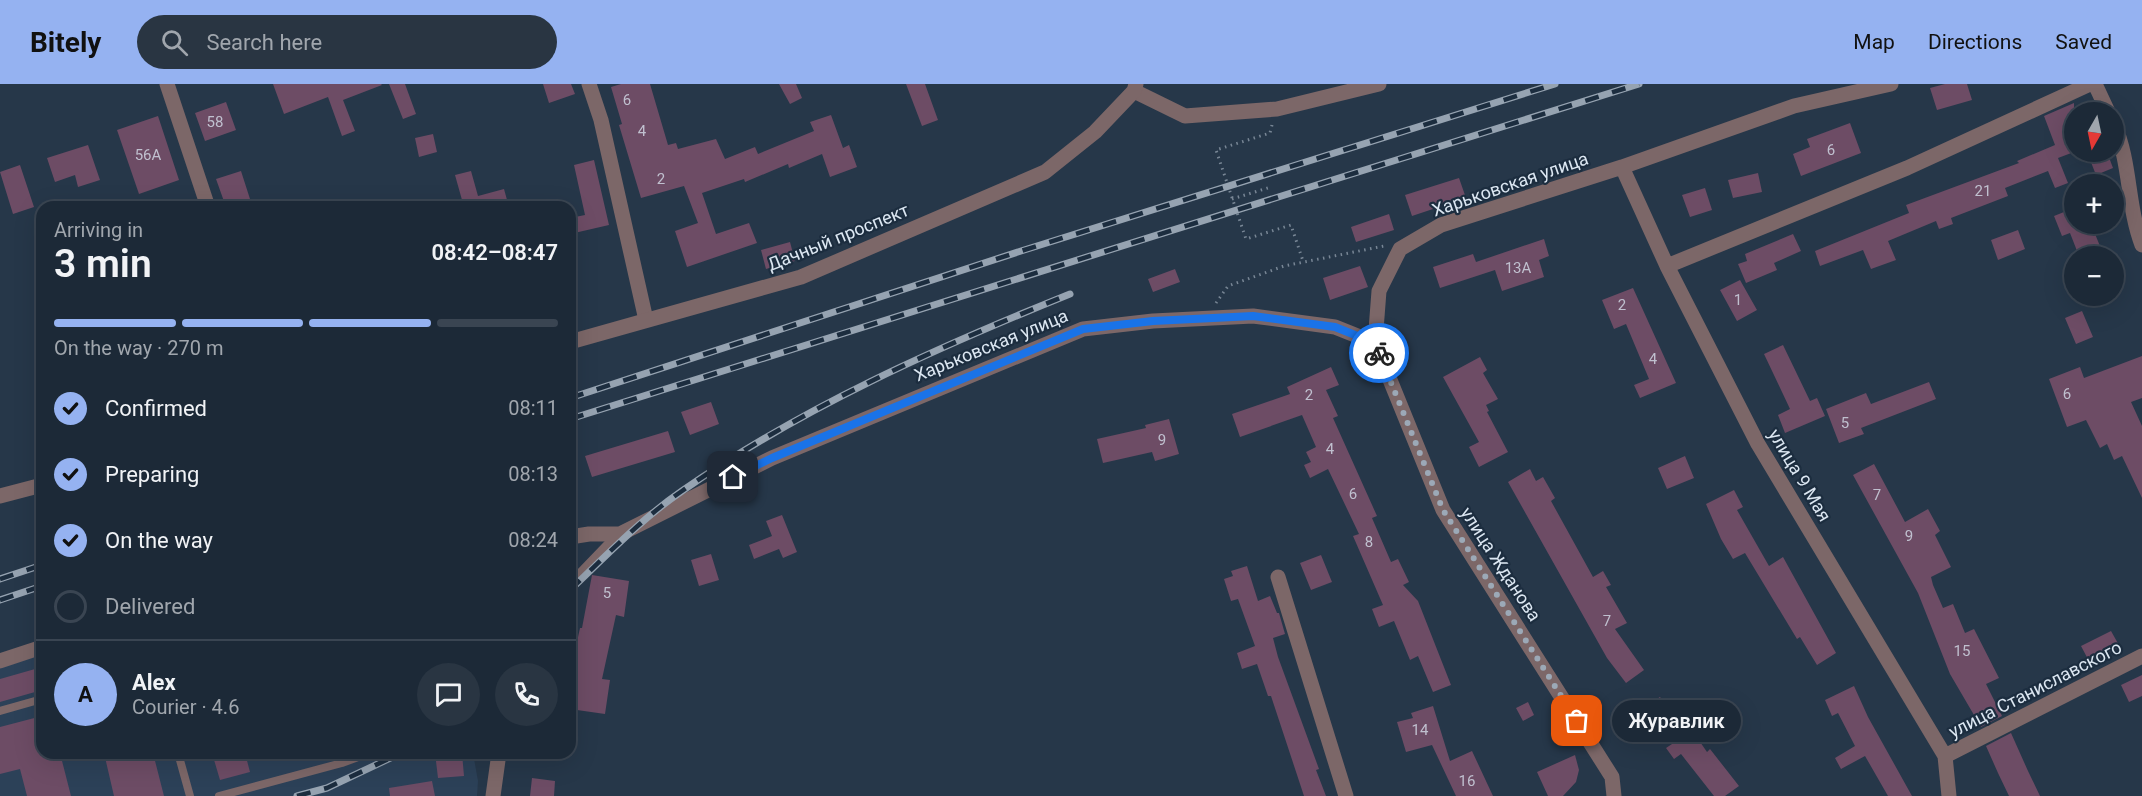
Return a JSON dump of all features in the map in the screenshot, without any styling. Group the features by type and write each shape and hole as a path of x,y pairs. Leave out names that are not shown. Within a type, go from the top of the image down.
{"street":[{"path":"167,84 206,201"},
{"path":"590,84 601,120 646,320"},
{"path":"1135,88 1185,116 1277,109 1379,84"},
{"name":"Харьковская улица","path":"576,536 620,534 772,458 1083,329 1253,316 1335,327 1375,343 1379,291 1400,249 1441,225 1622,167 1794,106 1891,84"},
{"path":"1667,266 1907,168 2090,84"},
{"path":"2095,84 2103,102"},
{"name":"Дачный проспект","path":"576,340 801,277 1045,171 1095,132 1135,88"},
{"path":"2124,155 2136,229 2142,245"},
{"name":"улица 9 Мая","path":"1622,167 1667,266 1758,444 1945,756 1949,796"},
{"name":"улица Жданова","path":"1375,343 1443,510 1612,777 1614,796"},
{"path":"0,496 36,487"},
{"path":"576,580 620,534"},
{"path":"1278,577 1346,796"},
{"path":"0,661 36,649"},
{"name":"улица Станиславского","path":"1945,756 2142,656"},
{"path":"493,796 498,759"}],"lane":[{"path":"0,711 36,701"},
{"path":"180,759 190,796"},
{"path":"218,796 353,759"}],"path":[{"path":"1270,133 1216,150 1246,240 1291,225 1303,261"},
{"path":"1232,199 1271,187"},
{"path":"1206,318 1228,286 1303,261 1415,240"}],"shaded area":[{"path":"36,656 36,759 474,759 478,781 477,796 0,796 0,667"}],"building":[{"path":"273,84 382,85 343,100 355,131 342,136 328,97 284,114"},
{"path":"389,84 405,84 416,114 403,119"},
{"path":"543,84 571,84 575,94 549,103"},
{"path":"621,84 650,84 668,145 676,143 678,149 716,139 725,159 755,147 758,154 814,131 810,122 831,115 843,148 849,145 857,167 830,177 822,154 789,168 788,164 745,182 744,179 702,193 716,234 749,223 757,243 687,267 675,231 698,223 684,186 641,198 619,125 622,124 611,87"},
{"path":"779,84 796,84 802,98 790,104"},
{"path":"906,84 925,84 938,120 922,126"},
{"path":"1945,84 1967,84 1972,100 1937,110 1930,88"},
{"path":"226,102 236,130 205,141 195,113"},
{"path":"2064,107 2064,156 2058,158 2064,174 2064,185 2055,188 2048,171 2005,188 2008,196 1951,218 1953,224 1939,229 1936,221 1888,241 1896,260 1871,269 1863,250 1820,266 1815,251 1909,213 1906,205 2019,163 2017,161 2055,145 2044,116"},
{"path":"158,116 179,180 139,194 117,130"},
{"path":"1850,123 1861,153 1801,176 1793,154 1810,147 1807,139"},
{"path":"433,134 437,152 419,157 415,138"},
{"path":"88,145 100,180 78,187 75,175 55,182 47,158"},
{"path":"594,160 609,225 576,233 576,217 585,215 574,165"},
{"path":"2091,162 2111,162 2113,168 2096,174"},
{"path":"20,165 34,207 13,214 0,172"},
{"path":"241,171 250,199 224,201 216,179"},
{"path":"471,171 478,196 504,189 507,201 459,201 462,200 455,175"},
{"path":"1758,173 1762,192 1733,198 1728,180"},
{"path":"1459,178 1466,198 1412,216 1405,195"},
{"path":"1705,188 1712,210 1690,217 1682,195"},
{"path":"2064,212 2064,234 2067,234 2062,236 2054,216"},
{"path":"1389,214 1394,230 1356,242 1351,227"},
{"path":"2018,230 2025,249 1998,260 1991,240"},
{"path":"1793,234 1801,251 1774,263 1777,270 1746,283 1738,264 1747,261 1745,254"},
{"path":"2070,234 2095,234 2100,246 2075,246"},
{"path":"1544,239 1549,256 1539,260 1544,277 1502,291 1495,270 1440,288 1433,267 1473,254 1476,262"},
{"path":"790,242 795,261 766,269 761,250"},
{"path":"1360,266 1368,287 1330,300 1323,278"},
{"path":"1175,269 1180,282 1153,292 1148,279"},
{"path":"1740,280 1757,310 1737,321 1720,290"},
{"path":"1633,288 1676,383 1640,398 1634,385 1649,379 1626,324 1614,329 1602,300"},
{"path":"2082,311 2093,337 2076,344 2065,318"},
{"path":"1783,345 1810,401 1817,398 1825,416 1785,433 1778,415 1790,409 1764,354"},
{"path":"2142,356 2142,398 2131,402 2142,426 2142,498 2122,456 2114,460 2107,444 2100,448 2086,420 2067,427 2049,379 2080,367 2084,378"},
{"path":"1480,357 1487,370 1483,373 1498,399 1486,405 1489,411 1487,412 1508,452 1479,467 1469,447 1479,442 1443,377"},
{"path":"1331,367 1339,385 1326,390 1338,416 1333,418 1377,516 1372,518 1391,562 1398,559 1409,582 1403,585 1418,601 1451,685 1433,692 1418,656 1410,660 1394,621 1379,627 1372,609 1383,605 1353,536 1359,534 1328,469 1310,478 1304,465 1311,462 1306,452 1316,447 1302,415 1240,437 1232,414 1290,394 1287,387"},
{"path":"1929,382 1936,399 1861,428 1864,434 1839,443 1826,409 1866,393 1871,404"},
{"path":"711,402 719,424 690,435 681,412"},
{"path":"1169,419 1179,454 1155,461 1152,452 1103,463 1097,439 1146,428 1145,425"},
{"path":"668,431 675,452 592,477 585,456"},
{"path":"1685,456 1694,478 1667,489 1658,468"},
{"path":"1874,464 1905,522 1928,509 1940,531 1935,535 1951,567 1931,577 1933,585 1943,608 1953,604 1965,633 1974,629 1999,678 1986,684 2002,716 1981,727 1950,674 1918,593 1853,475"},
{"path":"1530,469 1536,481 1543,477 1555,498 1551,501 1593,577 1603,571 1611,585 1606,587 1627,623 1615,629 1644,670 1626,683 1607,658 1508,482"},
{"path":"1734,490 1743,507 1737,510 1769,566 1783,557 1836,653 1817,665 1800,637 1797,639 1745,553 1733,559 1721,539 1706,504"},
{"path":"782,515 797,552 783,558 779,549 754,559 749,545 772,536 766,521"},
{"path":"711,554 719,580 699,586 691,560"},
{"path":"1321,555 1332,582 1311,590 1300,563"},
{"path":"1247,566 1258,601 1270,596 1279,613 1285,634 1273,638 1319,769 1316,770 1326,796 1304,796 1271,696 1268,696 1257,664 1242,669 1237,653 1255,646 1238,599 1231,601 1224,579 1233,576 1231,571"},
{"path":"592,575 629,581 624,617 616,615 602,679 610,680 605,714 576,710 576,646 580,628 582,628"},
{"path":"2111,631 2120,647 2090,663 2081,646"},
{"path":"36,669 36,692 0,702 0,679"},
{"path":"2142,675 2142,696 2129,702 2121,685"},
{"path":"1854,686 1868,717 1912,796 1888,796 1865,756 1841,769 1835,758 1855,746 1838,713 1832,716 1825,700"},
{"path":"1660,697 1668,709 1674,704 1707,752 1710,749 1739,786 1725,796 1714,796 1681,754 1674,759 1666,748 1675,742 1648,705"},
{"path":"1528,702 1534,715 1523,721 1516,708"},
{"path":"1433,706 1450,761 1472,751 1493,796 1456,796 1432,745 1406,752 1397,722 1413,718 1411,713"},
{"path":"36,718 36,759 62,759 71,796 27,796 20,769 0,774 0,727"},
{"path":"2011,733 2040,796 2009,796 1998,773 1986,746"},
{"path":"1575,755 1579,770 1576,782 1563,796 1548,796 1537,772"},
{"path":"105,759 155,759 164,796 114,796"},
{"path":"214,759 247,759 250,772 220,780"},
{"path":"436,759 463,759 464,776 438,778"},
{"path":"532,778 555,781 554,796 530,796"},
{"path":"432,781 435,796 390,796 389,788"}],"railway":[{"path":"576,396 1021,251 1555,84"},
{"path":"576,417 1639,84"},
{"path":"576,584 624,538 667,502 727,461 774,433 822,406 920,358 1070,294"},
{"path":"0,579 36,567"},
{"path":"0,600 36,588"},
{"path":"297,796 327,788 388,759"}],"way so far":[{"path":"1379,353 1443,510 1577,721"}],"place":[{"name":"Журавлик","path":"1577,721"}],"route":[{"path":"733,477 772,458 1083,329 1153,321 1253,316 1335,327 1375,343 1379,353"}]}
